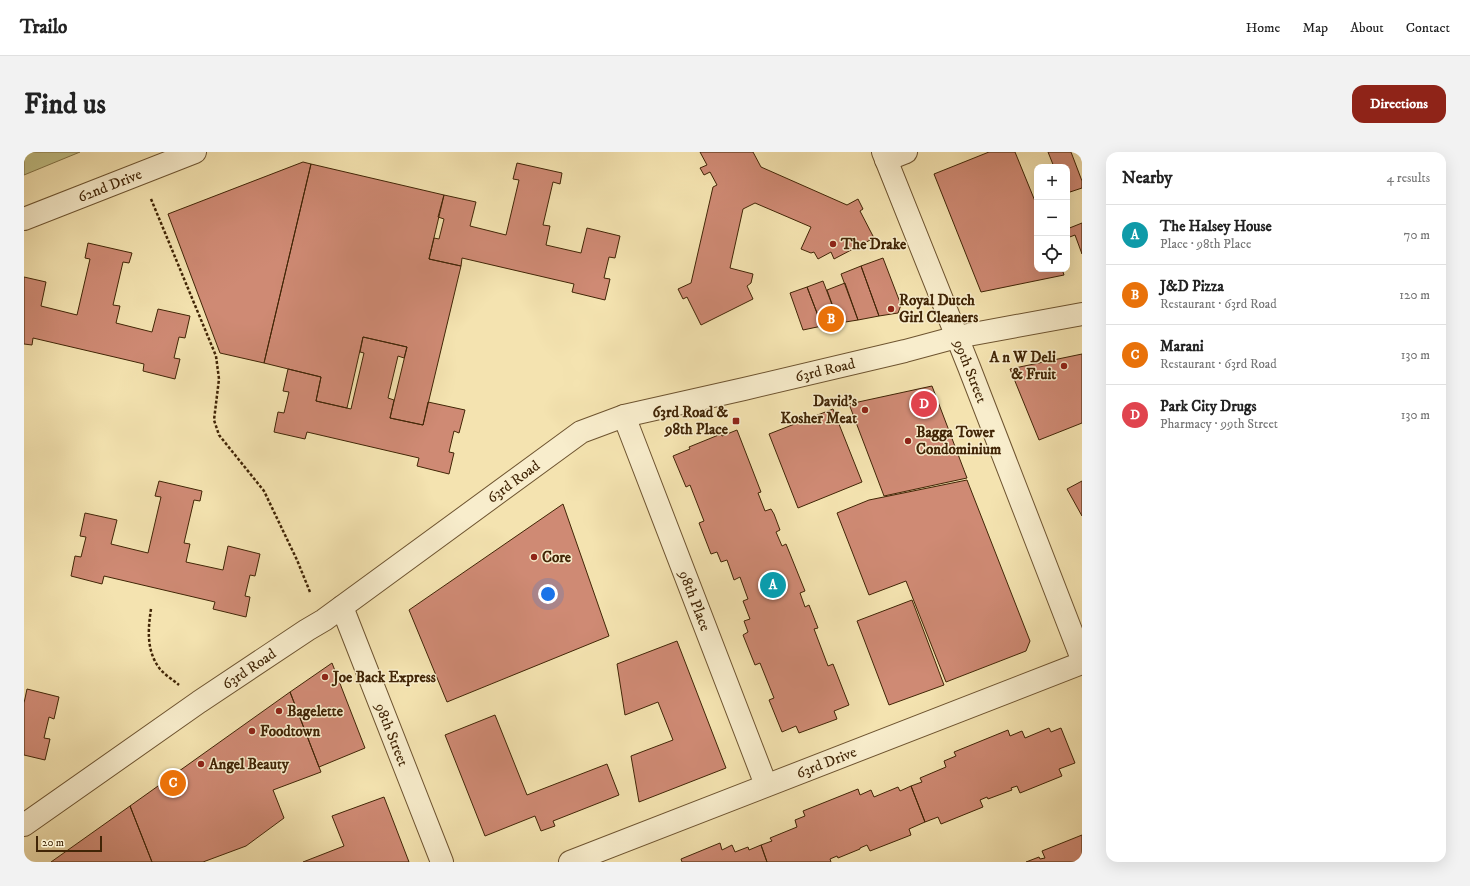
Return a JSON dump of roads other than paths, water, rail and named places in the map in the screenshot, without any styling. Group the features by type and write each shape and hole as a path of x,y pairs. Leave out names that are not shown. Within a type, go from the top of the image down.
{"street":[{"name":"62nd Drive","path":"24,219 171,156 195,152"},
{"name":"99th Street","path":"892,155 957,337 1082,659"},
{"name":"63rd Road","path":"24,825 199,702 324,620 582,432 624,416 905,351 957,337 1082,314"},
{"name":"98th Place","path":"624,416 766,785"},
{"name":"98th Street","path":"342,607 442,862"},
{"name":"63rd Drive","path":"570,862 1082,663"}],"place":[{"name":"The Drake","path":"833,244"},
{"name":"Royal Dutch Girl Cleaners","path":"891,309"},
{"name":"J&D Pizza","path":"831,319"},
{"name":"A n W Deli & Fruit","path":"1064,366"},
{"name":"Park City Drugs","path":"924,404"},
{"name":"David’s Kosher Meat","path":"865,410"},
{"name":"63rd Road & 98th Place","path":"736,421"},
{"name":"Bagga Tower Condominium","path":"908,441"},
{"name":"Core","path":"534,557"},
{"name":"The Halsey House","path":"773,585"},
{"name":"Joe Back Express","path":"325,677"},
{"name":"Bagelette","path":"279,711"},
{"name":"Foodtown","path":"252,731"},
{"name":"Angel Beauty","path":"201,764"},
{"name":"Marani","path":"173,783"}]}
